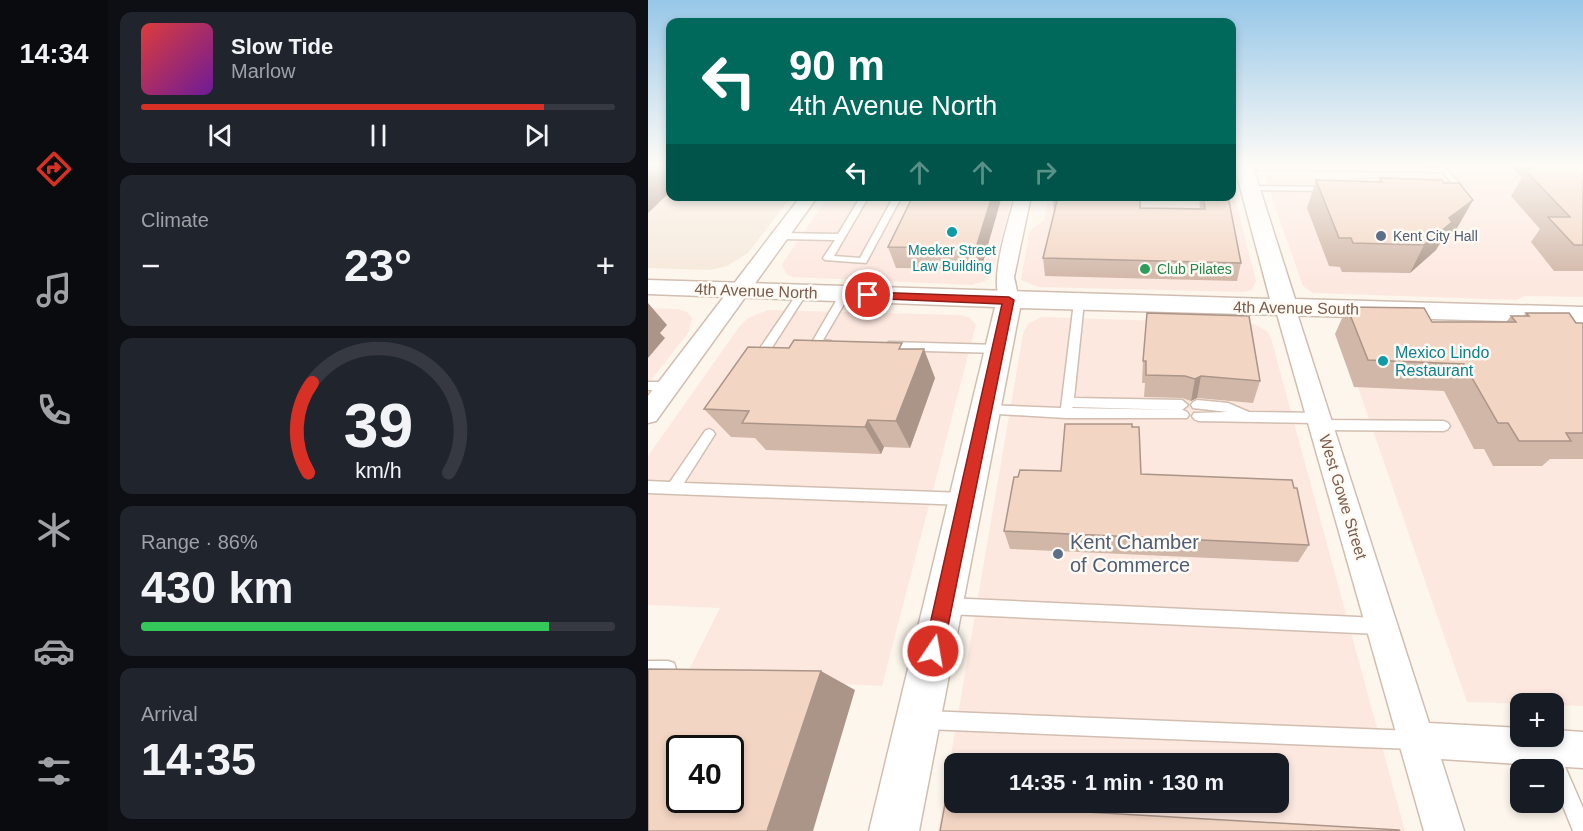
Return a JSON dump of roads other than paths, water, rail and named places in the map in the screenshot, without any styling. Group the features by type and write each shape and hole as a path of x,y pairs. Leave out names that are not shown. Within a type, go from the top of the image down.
{"street":[{"path":"648,414 658,386 740,291 805,203"},
{"path":"894,831 1009,300 1005,277 1021,203"},
{"name":"West Gowe Street","path":"1254,203 1444,831"},
{"name":"4th Avenue North","path":"648,287 1009,300"},
{"name":"4th Avenue South","path":"1009,300 1583,316"},
{"path":"1417,740 1510,745"},
{"path":"1548,747 1583,750"}],"lane":[{"path":"861,203 828,258 863,261 894,203"},
{"path":"781,236 839,237"},
{"path":"753,367 802,293"},
{"path":"839,345 816,344 845,294"},
{"path":"1067,407 1078,302"},
{"path":"873,345 999,349"},
{"path":"986,410 1067,407 1183,410"},
{"path":"1198,411 1320,422 1444,426"},
{"path":"673,488 709,434"},
{"path":"648,487 966,500"},
{"path":"943,606 1382,626"},
{"path":"648,669 668,669"},
{"path":"919,720 1417,740"},
{"path":"1548,747 1583,831"}],"place":[{"name":"Meeker Street Law Building","path":"952,232"},
{"name":"Kent City Hall","path":"1381,236"},
{"name":"Club Pilates","path":"1145,269"},
{"name":"Mexico Lindo Restaurant","path":"1383,361"},
{"name":"Kent Chamber of Commerce","path":"1058,554"}]}
